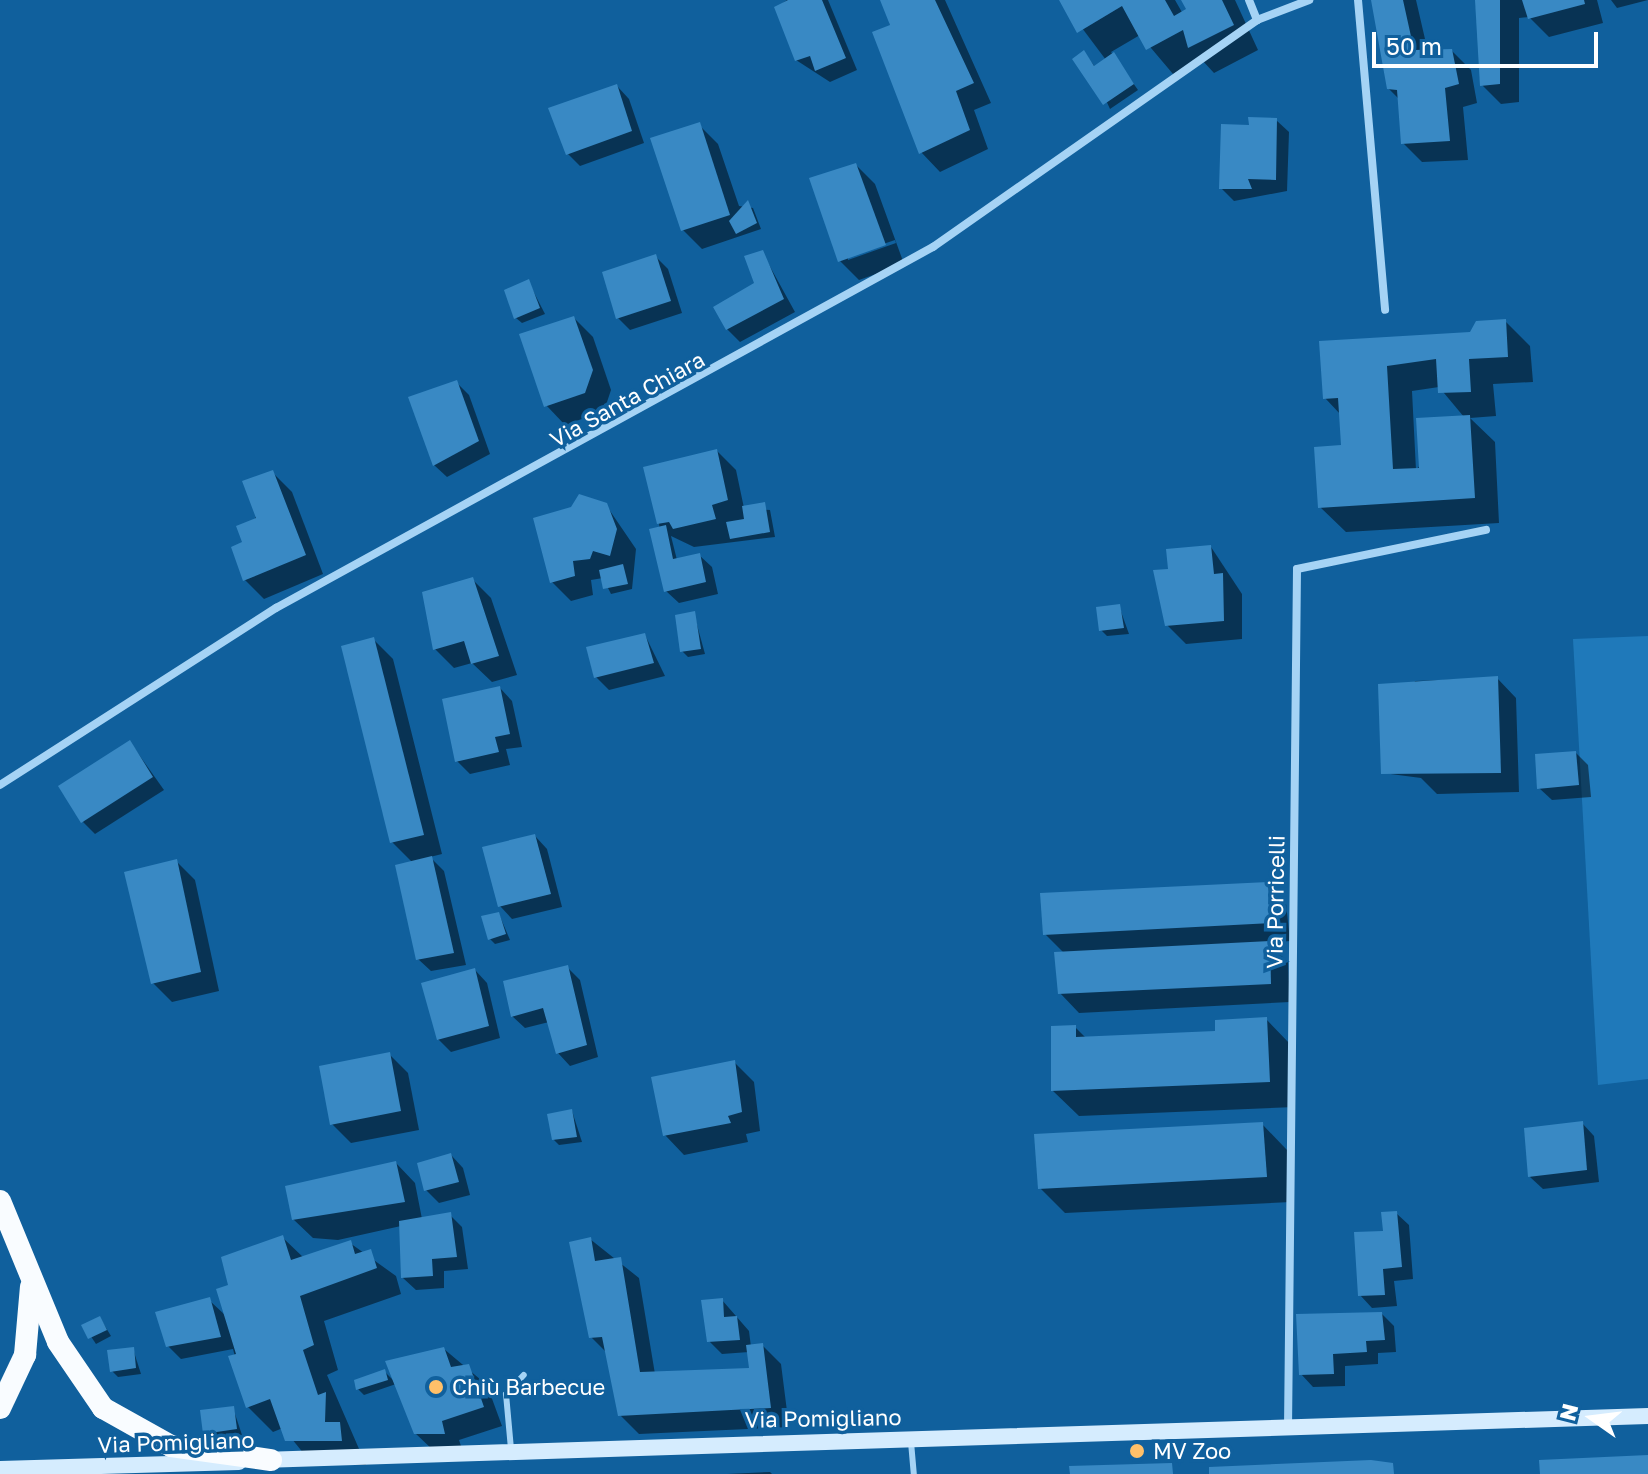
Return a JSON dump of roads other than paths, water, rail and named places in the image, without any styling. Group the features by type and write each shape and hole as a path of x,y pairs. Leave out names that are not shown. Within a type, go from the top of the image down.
{"highway":[{"path":"0,1201 31,1281 75,1373 103,1408 171,1446 271,1460"},
{"path":"0,1408 25,1355 31,1281"}],"main road":[{"name":"Via Pomigliano","path":"0,1469 218,1471 271,1460 511,1449 1288,1429 1648,1416"}],"street":[{"path":"1249,0 1257,20"},
{"name":"Via Santa Chiara","path":"0,785 276,608 933,247 1257,20 1309,0"},
{"path":"1358,0 1385,310"},
{"name":"Via Porricelli","path":"1288,1429 1297,569 1486,530"}],"lane":[{"path":"511,1449 506,1394 524,1375"},
{"path":"910,1438 914,1474"}],"place":[{"name":"Chiù Barbecue","path":"436,1387"},
{"name":"MV Zoo","path":"1137,1451"}]}
